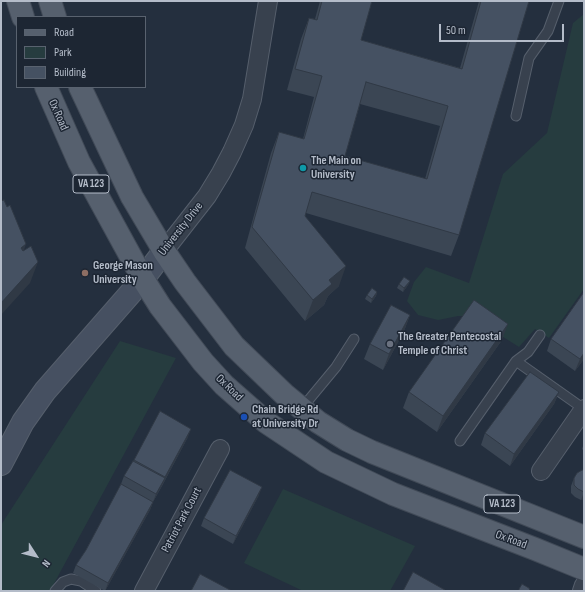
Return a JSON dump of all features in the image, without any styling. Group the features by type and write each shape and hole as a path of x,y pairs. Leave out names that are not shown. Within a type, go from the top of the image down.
{"main road":[{"path":"18,1 23,16"},
{"path":"50,1 55,16"},
{"name":"Ox Road","path":"46,88 79,162 143,279 166,315 203,362 224,385 266,422 326,462 393,494 535,548 584,569"},
{"name":"VA 123","path":"80,88 132,197 164,252 234,346 284,394 330,429 372,452 584,537"}],"street":[{"name":"University Drive","path":"1,464 23,422 45,391 143,279 207,196 221,173 244,125 252,99 268,1"},
{"path":"541,471 584,409"},
{"name":"Patriot Park Court","path":"144,591 220,449"},
{"path":"582,591 584,585"}],"lane":[{"path":"516,116 529,58 548,31 559,1"},
{"path":"460,441 516,361 528,352 540,335"},
{"path":"302,408 336,367 354,339"},
{"path":"516,361 584,409"},
{"path":"55,591 63,582 71,579 81,581 96,591"}],"green space":[{"path":"584,14 584,289 549,338 535,329 519,347 476,320 476,316 458,316 438,320 418,315 407,301 414,282 426,267 469,283 503,174 547,133 573,23"},
{"path":"120,341 176,358 50,591 1,591 1,525"},
{"path":"283,489 415,546 390,591 303,591 244,563"}],"building":[{"name":"The Main on University","path":"322,1 372,1 361,40 462,69 481,1 529,1 459,235 312,192 305,216 346,266 329,280 332,284 313,300 252,227 279,132 304,139 322,76 295,69 309,18 317,20","holes":["366,82 448,106 427,179 345,156"]},
{"path":"4,200 7,207 10,205 26,244 21,248 23,251 31,246 38,262 1,303 1,201"},
{"path":"404,277 410,281 404,288 399,284"},
{"path":"372,288 377,292 372,299 367,295"},
{"path":"584,292 584,353 580,359 551,339"},
{"path":"474,300 508,324 443,416 409,392"},
{"path":"391,305 410,315 389,354 370,344"},
{"path":"530,372 559,392 514,454 485,433"},
{"path":"160,411 191,429 165,477 134,460"},
{"path":"133,461 165,478 156,494 124,476"},
{"path":"230,470 262,487 236,536 204,518"},
{"path":"584,470 584,492 574,485 574,478 577,473"},
{"path":"121,484 153,502 108,583 76,565 86,550"},
{"path":"413,572 445,590 403,591"},
{"path":"200,574 232,591 191,591"},
{"path":"522,584 529,588 530,591 519,591"}],"place":[{"name":"The Main on University","path":"303,168"},
{"name":"George Mason University","path":"85,273"},
{"name":"The Greater Pentecostal Temple of Christ","path":"390,344"},
{"name":"Chain Bridge Rd at University Dr","path":"244,417"}]}
